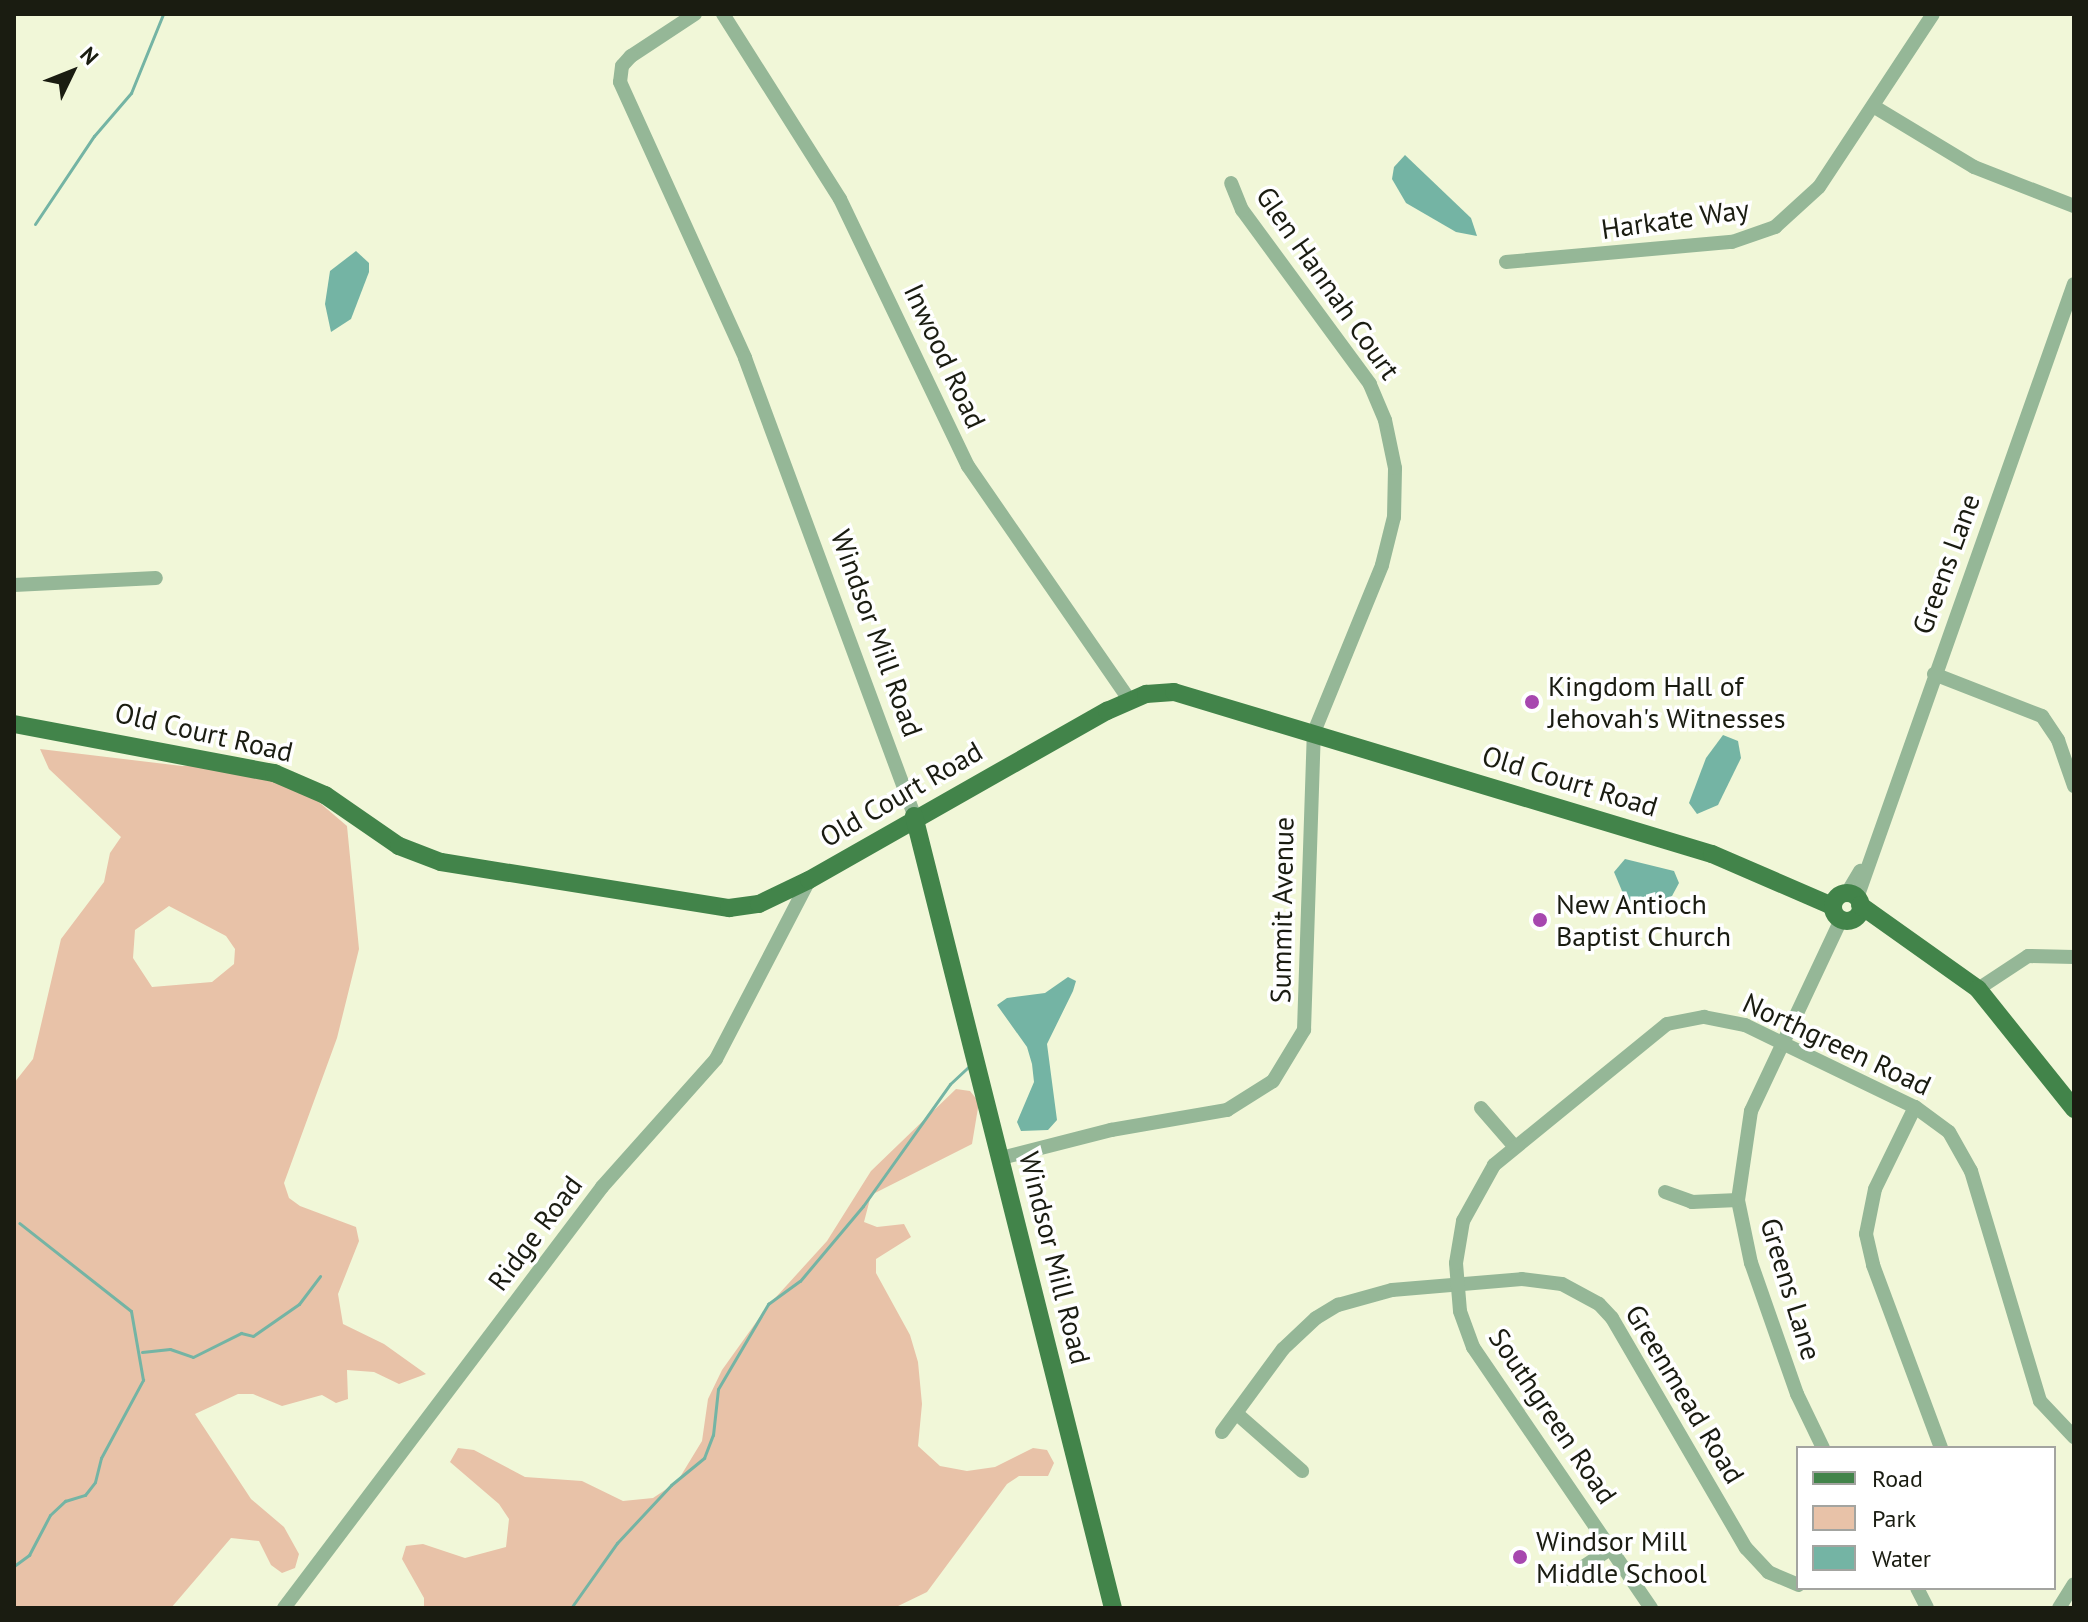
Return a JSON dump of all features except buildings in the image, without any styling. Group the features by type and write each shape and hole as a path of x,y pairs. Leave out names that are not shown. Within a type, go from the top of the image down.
{"main road":[{"name":"Old Court Road","path":"14,724 274,773 325,795 399,846 467,868 713,908 759,904 809,880 914,816 1130,701 1174,692 1712,854 1848,905 1897,933 1978,989 2074,1109"},
{"name":"Windsor Mill Road","path":"914,816 1113,1608"}],"street":[{"name":"Windsor Mill Road","path":"695,14 631,56 622,66 620,82 745,358 914,816"},
{"name":"Harkate Way","path":"1506,262 1562,261 1754,237 1806,202 1933,14"},
{"name":"Inwood Road","path":"727,18 858,233 968,466 1130,701"},
{"path":"1873,106 1974,167 2074,206"},
{"name":"Glen Hannah Court","path":"1231,183 1242,210 1370,384 1385,420 1395,468 1394,517 1385,555 1314,732"},
{"name":"Greens Lane","path":"1822,1446 1797,1394 1756,1277 1738,1200 1751,1111 1867,861 2074,284"},
{"path":"14,585 156,578"},
{"path":"1934,674 2042,716 2058,740 2074,786"},
{"name":"Summit Avenue","path":"1001,1158 1111,1130 1227,1110 1260,1094 1286,1065 1307,1011 1307,855 1314,732"},
{"name":"Ridge Road","path":"284,1608 602,1187 716,1059 809,880"},
{"path":"1978,989 2028,956 2074,957"},
{"name":"Northgreen Road","path":"1455,1284 1458,1241 1471,1202 1494,1165 1667,1024 1724,1019 1915,1107 1949,1132 1965,1156 2040,1401 2074,1437"},
{"path":"1915,1107 1875,1189 1866,1234 1873,1265 1940,1446"},
{"path":"1481,1108 1514,1146"},
{"path":"1665,1192 1692,1202 1738,1200"},
{"name":"Greenmead Road","path":"1222,1432 1283,1349 1316,1318 1363,1295 1455,1284 1541,1280 1562,1284 1599,1304 1622,1331 1746,1548 1768,1572 1796,1584"},
{"name":"Southgreen Road","path":"1455,1284 1473,1347 1651,1608"},
{"path":"1236,1413 1302,1471"},
{"path":"1565,1579 1610,1549"},
{"path":"2059,1608 2074,1584"},
{"path":"1918,1590 1927,1608"}],"green space":[{"path":"40,749 182,766 230,763 313,797 347,826 359,949 337,1038 284,1183 289,1198 300,1206 356,1227 359,1241 338,1294 343,1324 384,1344 426,1374 399,1384 374,1372 347,1370 348,1399 336,1403 322,1395 282,1406 253,1394 238,1394 195,1414 251,1499 284,1527 299,1554 295,1568 282,1573 271,1565 259,1541 231,1538 171,1608 14,1608 14,1083 33,1059 61,939 104,882 110,853 121,837 49,769","holes":["169,906 226,936 235,949 234,964 212,982 152,987 133,958 135,930"]},
{"path":"956,1089 970,1091 979,1102 972,1144 871,1195 864,1222 877,1227 904,1224 911,1237 876,1259 876,1273 910,1335 918,1362 922,1404 918,1446 940,1466 967,1471 995,1467 1033,1448 1047,1450 1054,1463 1048,1476 1019,1476 1007,1484 927,1592 894,1608 424,1608 424,1598 402,1559 406,1546 423,1544 465,1558 506,1547 509,1519 499,1504 450,1462 458,1448 474,1450 525,1477 582,1481 623,1501 653,1498 677,1482 702,1441 708,1399 722,1370 767,1307 827,1241 871,1171"}],"water":[{"path":"1405,155 1471,218 1477,236 1456,232 1406,203 1392,179 1394,167"},
{"path":"356,251 369,263 369,272 351,319 331,332 325,304 330,271"},
{"path":"1723,735 1738,741 1741,758 1718,805 1697,814 1689,803 1706,758"},
{"path":"1625,859 1674,871 1679,883 1672,896 1641,916 1630,910 1614,872"},
{"path":"1068,977 1076,981 1073,991 1047,1044 1057,1120 1048,1130 1021,1131 1017,1122 1034,1082 1032,1064 1027,1047 997,1005 1007,998 1045,993"}],"waterway":[{"path":"35,224 94,136 131,93 163,14"},
{"path":"571,1608 617,1543 671,1485 704,1458 713,1435 718,1389 768,1304 800,1281 863,1206 950,1084 969,1066"},
{"path":"14,1566 29,1555 50,1515 65,1501 85,1495 95,1482 101,1458 143,1380 131,1311 19,1223"},
{"path":"142,1352 170,1349 193,1357 241,1333 253,1336 299,1304 320,1276"}],"place":[{"name":"Kingdom Hall of Jehovah's Witnesses","path":"1532,702"},
{"name":"New Antioch Baptist Church","path":"1540,920"},
{"name":"Windsor Mill Middle School","path":"1520,1557"}]}
